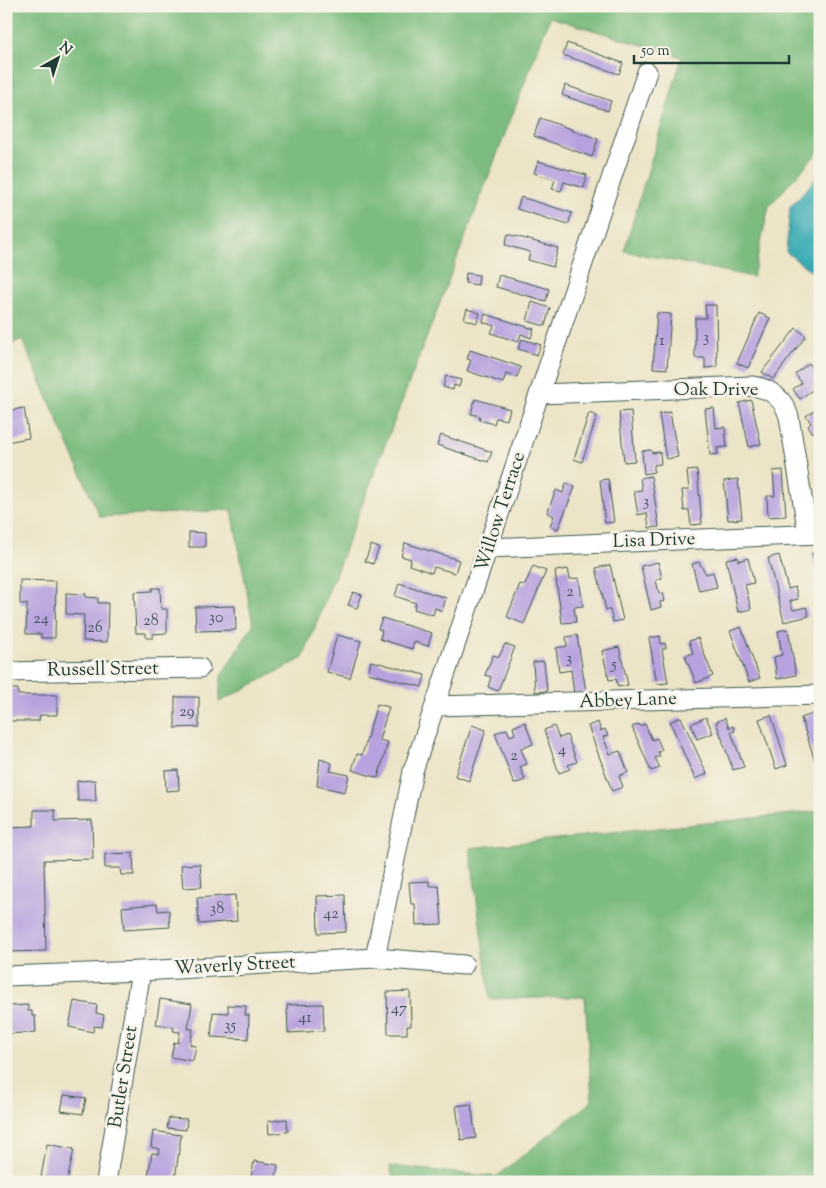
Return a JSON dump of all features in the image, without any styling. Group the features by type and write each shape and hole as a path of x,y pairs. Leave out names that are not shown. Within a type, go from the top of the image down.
{"street":[{"name":"Willow Terrace","path":"375,958 411,778 647,72"},
{"name":"Oak Drive","path":"540,394 752,386 770,391 780,400 789,417 814,534"},
{"name":"Lisa Drive","path":"489,548 814,534"},
{"name":"Russell Street","path":"6,672 200,668"},
{"name":"Abbey Lane","path":"436,706 820,695"},
{"name":"Waverly Street","path":"6,976 141,971 375,958 464,965"},
{"name":"Butler Street","path":"106,1182 141,971"}],"green space":[{"path":"6,6 820,6 820,150 769,206 753,277 624,251 682,57 550,17 303,658 219,702 221,676 253,625 232,510 100,517 22,339 6,347"},
{"path":"820,811 820,1182 394,1182 390,1166 496,1177 592,1101 585,997 490,999 470,848"}],"water":[{"path":"820,174 820,278 786,252 790,207"}],"building":[{"path":"567,43 623,63 619,74 563,55"},
{"path":"565,85 611,101 608,111 562,95"},
{"path":"540,118 598,139 592,157 534,136"},
{"path":"538,161 587,175 584,188 564,182 561,191 552,189 555,180 534,173"},
{"path":"521,197 572,213 568,225 517,209"},
{"path":"508,234 558,248 553,267 528,260 530,252 505,245"},
{"path":"466,273 479,275 478,285 465,283"},
{"path":"499,275 549,289 546,301 496,287"},
{"path":"532,302 550,308 545,326 527,321"},
{"path":"705,305 716,305 717,367 705,368 705,358 695,358 695,318 706,318"},
{"path":"467,309 480,313 477,323 464,319"},
{"path":"657,313 671,314 667,369 653,368"},
{"path":"759,313 770,318 748,368 737,363"},
{"path":"485,314 534,329 531,338 521,334 518,342 491,333 494,326 483,322"},
{"path":"796,328 806,336 773,379 762,372"},
{"path":"522,339 541,345 537,355 518,349"},
{"path":"470,350 521,367 517,377 506,374 503,383 467,371 471,360 467,359"},
{"path":"809,363 815,371 820,367 820,384 800,399 793,389 802,383 795,374"},
{"path":"446,376 461,380 459,387 454,385 453,390 443,387"},
{"path":"475,399 510,409 507,420 496,418 494,424 479,420 480,416 471,414"},
{"path":"751,400 761,444 749,447 739,403"},
{"path":"820,406 820,428 813,433 808,426 811,423 806,416"},
{"path":"24,408 29,438 6,442 6,411"},
{"path":"714,408 716,428 725,427 727,447 717,448 718,454 710,455 705,409"},
{"path":"631,411 635,461 624,462 619,412"},
{"path":"670,412 678,457 666,459 659,414"},
{"path":"589,413 597,416 582,462 574,459"},
{"path":"441,435 492,452 488,462 437,445"},
{"path":"651,450 652,453 660,452 661,464 654,465 654,472 644,474 642,451"},
{"path":"697,470 702,524 691,525 689,510 684,511 682,490 689,490 687,471"},
{"path":"783,470 786,516 768,517 767,496 775,496 773,471"},
{"path":"651,476 659,527 649,528 647,513 638,515 634,491 642,490 640,478"},
{"path":"608,479 614,522 605,523 600,480"},
{"path":"738,479 742,519 728,520 724,481"},
{"path":"566,483 575,487 558,529 550,526 554,516 547,513 556,490 563,493"},
{"path":"189,532 205,533 205,547 189,547"},
{"path":"405,543 459,560 455,573 434,567 432,573 409,565 411,559 401,556"},
{"path":"371,545 379,548 373,564 365,561"},
{"path":"820,551 820,578 819,578 812,553"},
{"path":"779,555 788,589 795,587 798,599 790,601 793,610 806,607 809,616 784,622 768,558"},
{"path":"738,557 738,561 748,558 754,583 745,585 751,609 738,612 726,559"},
{"path":"658,562 662,578 656,580 659,594 663,593 665,601 660,602 661,607 651,610 641,566"},
{"path":"699,562 706,574 713,572 717,587 699,591 692,564"},
{"path":"610,565 623,620 613,622 610,610 606,610 596,568"},
{"path":"533,566 546,571 524,624 507,617 520,584 525,585"},
{"path":"568,569 570,579 579,578 583,606 574,607 576,622 562,623 555,571"},
{"path":"20,580 56,581 55,638 41,638 41,634 26,634 27,604 20,604"},
{"path":"399,583 446,598 442,611 435,608 433,615 414,609 416,603 395,596"},
{"path":"152,588 160,588 161,609 167,609 167,633 153,634 153,638 146,638 146,633 136,633 134,592 152,591"},
{"path":"353,592 362,595 357,608 348,605"},
{"path":"66,593 86,594 86,597 98,598 98,603 108,603 107,642 83,641 84,615 66,614"},
{"path":"235,606 236,630 196,631 195,607"},
{"path":"382,618 432,633 428,646 414,642 412,649 380,639 382,630 378,629"},
{"path":"741,627 760,678 749,682 730,631"},
{"path":"788,629 796,675 777,679 774,657 782,655 778,631"},
{"path":"337,635 361,641 350,678 327,672"},
{"path":"577,635 586,692 574,694 571,670 559,672 556,648 567,646 566,637"},
{"path":"660,636 661,644 665,643 666,648 662,649 668,683 657,684 649,638"},
{"path":"698,638 713,676 696,683 685,656 693,653 689,641"},
{"path":"505,644 515,647 498,691 488,687 491,677 485,675 493,655 499,657"},
{"path":"619,647 628,685 618,687 616,679 609,680 602,651"},
{"path":"371,661 425,675 422,687 368,673"},
{"path":"544,661 547,691 535,692 533,662"},
{"path":"6,689 18,689 18,695 57,695 57,715 40,715 39,721 6,721"},
{"path":"175,697 199,697 199,727 175,728"},
{"path":"377,704 389,707 379,740 388,742 378,778 352,770 357,754 362,755"},
{"path":"818,712 820,716 819,773 801,718"},
{"path":"771,715 787,765 776,769 759,719"},
{"path":"681,717 707,774 695,779 670,722"},
{"path":"706,717 713,733 697,739 691,724"},
{"path":"725,718 729,728 733,726 735,731 731,732 744,767 733,770 716,722"},
{"path":"525,722 533,744 521,749 527,764 520,767 525,780 514,784 495,733 507,729 510,736 515,734 513,727"},
{"path":"598,722 601,731 605,729 608,736 603,737 610,754 620,751 628,772 619,776 623,787 612,791 588,726"},
{"path":"639,724 640,726 645,724 652,740 657,738 662,750 658,752 660,756 655,758 660,768 651,771 632,727"},
{"path":"472,725 486,730 469,781 455,776"},
{"path":"554,726 559,738 567,735 577,762 568,765 570,769 559,773 544,730"},
{"path":"320,759 332,763 330,771 349,775 345,792 317,786"},
{"path":"178,770 179,790 166,791 165,771"},
{"path":"95,780 96,801 78,801 77,781"},
{"path":"34,810 55,810 55,821 92,820 93,859 44,860 46,951 6,952 6,827 34,826"},
{"path":"133,853 134,875 121,875 120,868 105,868 105,854"},
{"path":"200,864 202,887 183,888 181,865"},
{"path":"429,881 429,886 439,886 442,924 416,925 415,904 411,904 409,882"},
{"path":"235,895 237,921 199,924 197,898"},
{"path":"345,895 346,932 318,933 317,896"},
{"path":"157,904 158,911 169,910 170,927 124,930 122,907"},
{"path":"410,991 411,1026 407,1026 407,1034 388,1034 387,992"},
{"path":"160,999 192,1004 188,1029 193,1029 190,1045 196,1046 193,1061 171,1057 174,1042 178,1043 180,1032 173,1031 174,1027 156,1024"},
{"path":"74,1001 97,1005 96,1013 104,1015 102,1027 94,1026 93,1032 69,1027"},
{"path":"323,1004 324,1031 288,1033 287,1005"},
{"path":"28,1005 28,1011 32,1011 32,1016 35,1016 36,1032 6,1034 6,1006"},
{"path":"228,1005 246,1006 245,1015 249,1015 248,1039 211,1037 213,1012 228,1013"},
{"path":"64,1095 86,1098 83,1114 61,1111"},
{"path":"471,1104 476,1138 461,1140 456,1106"},
{"path":"169,1118 187,1119 186,1130 167,1128"},
{"path":"287,1119 288,1132 269,1134 268,1121"},
{"path":"153,1131 181,1135 175,1180 153,1179 148,1176 152,1153 159,1154 160,1149 151,1147"},
{"path":"47,1144 74,1149 67,1182 41,1177"},
{"path":"254,1161 278,1165 275,1182 250,1182"}]}
